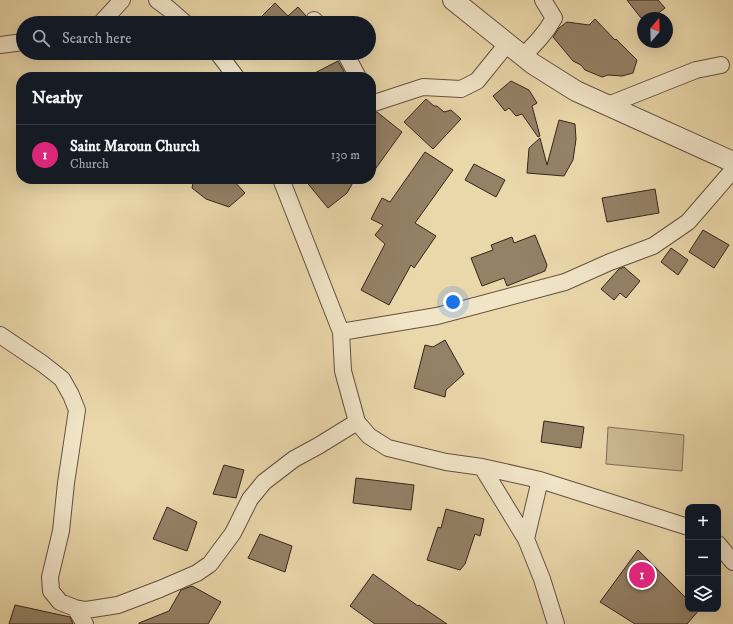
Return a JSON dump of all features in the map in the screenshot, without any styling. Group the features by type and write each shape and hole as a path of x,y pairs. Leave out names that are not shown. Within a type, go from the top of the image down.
{"street":[{"path":"107,16 122,0"},
{"path":"157,0 178,16"},
{"path":"453,0 523,56 576,91 733,162"},
{"path":"523,56 550,27 554,18 543,0"},
{"path":"0,45 16,43"},
{"path":"376,101 422,87 461,89 477,81 507,44"},
{"path":"223,60 232,72"},
{"path":"349,60 355,72"},
{"path":"608,105 696,70 721,65"},
{"path":"340,332 437,316 565,282 610,262 653,246 688,222 733,170"},
{"path":"283,184 340,332 343,371 357,422 369,436 388,448 446,462 482,467 540,480 685,526"},
{"path":"0,335 43,364 62,379 77,410 66,483 61,531 50,577 51,591 60,602 75,608 86,610 118,605 160,589 204,568 210,564 221,551 233,533 250,499 264,482 294,459 357,422"},
{"path":"482,467 526,539 542,579 556,624"},
{"path":"526,539 540,480"},
{"path":"721,548 733,562"},
{"path":"75,608 85,624"}],"shaded area":[{"path":"608,427 684,435 682,471 606,464"}],"building":[{"path":"627,0 658,0 665,8 660,12 637,13"},
{"path":"275,3 288,16 262,16"},
{"path":"298,7 306,16 288,16"},
{"path":"595,19 637,60 633,73 622,76 608,75 602,77 585,70 581,65 573,61 553,37 559,28 567,22 589,25"},
{"path":"338,61 344,72 317,72"},
{"path":"511,81 529,90 537,103 532,106 540,136 538,137 522,114 516,116 509,108 505,111 493,96"},
{"path":"426,99 444,112 451,110 461,119 433,149 404,122"},
{"path":"376,112 402,132 376,168"},
{"path":"559,120 575,124 576,139 573,160 564,176 527,173 529,148 540,138 547,165"},
{"path":"425,152 453,170 415,223 436,236 414,268 411,265 389,305 361,290 385,244 375,235 383,225 371,219 382,198 390,202"},
{"path":"474,164 505,180 496,197 465,180"},
{"path":"193,184 237,184 245,193 229,207 206,199 192,188"},
{"path":"308,184 352,184 347,193 328,208"},
{"path":"655,189 659,213 607,222 602,198"},
{"path":"703,230 729,245 714,268 689,252"},
{"path":"535,235 547,265 545,271 507,286 504,278 482,286 471,258 493,250 491,245 512,237 514,243"},
{"path":"671,248 688,260 678,275 661,262"},
{"path":"624,267 640,281 626,298 620,293 614,300 601,289 619,269"},
{"path":"445,340 464,374 446,390 445,397 414,388 425,345 433,347"},
{"path":"544,421 584,427 581,448 541,442"},
{"path":"224,465 244,470 236,498 213,494"},
{"path":"356,478 414,485 411,510 353,503"},
{"path":"167,507 197,522 187,551 153,539"},
{"path":"446,509 484,519 480,536 475,534 465,564 460,570 427,560 438,527 441,528"},
{"path":"260,534 292,546 285,572 248,558"},
{"path":"638,550 685,597 685,612 697,612 687,624 635,624 600,602"},
{"path":"373,574 418,606 419,605 447,624 375,624 350,606"},
{"path":"192,586 221,602 208,624 139,624 169,611 181,590"},
{"path":"15,605 70,617 73,624 9,624"}],"place":[{"name":"Saint Maroun Church","path":"642,575"}]}
